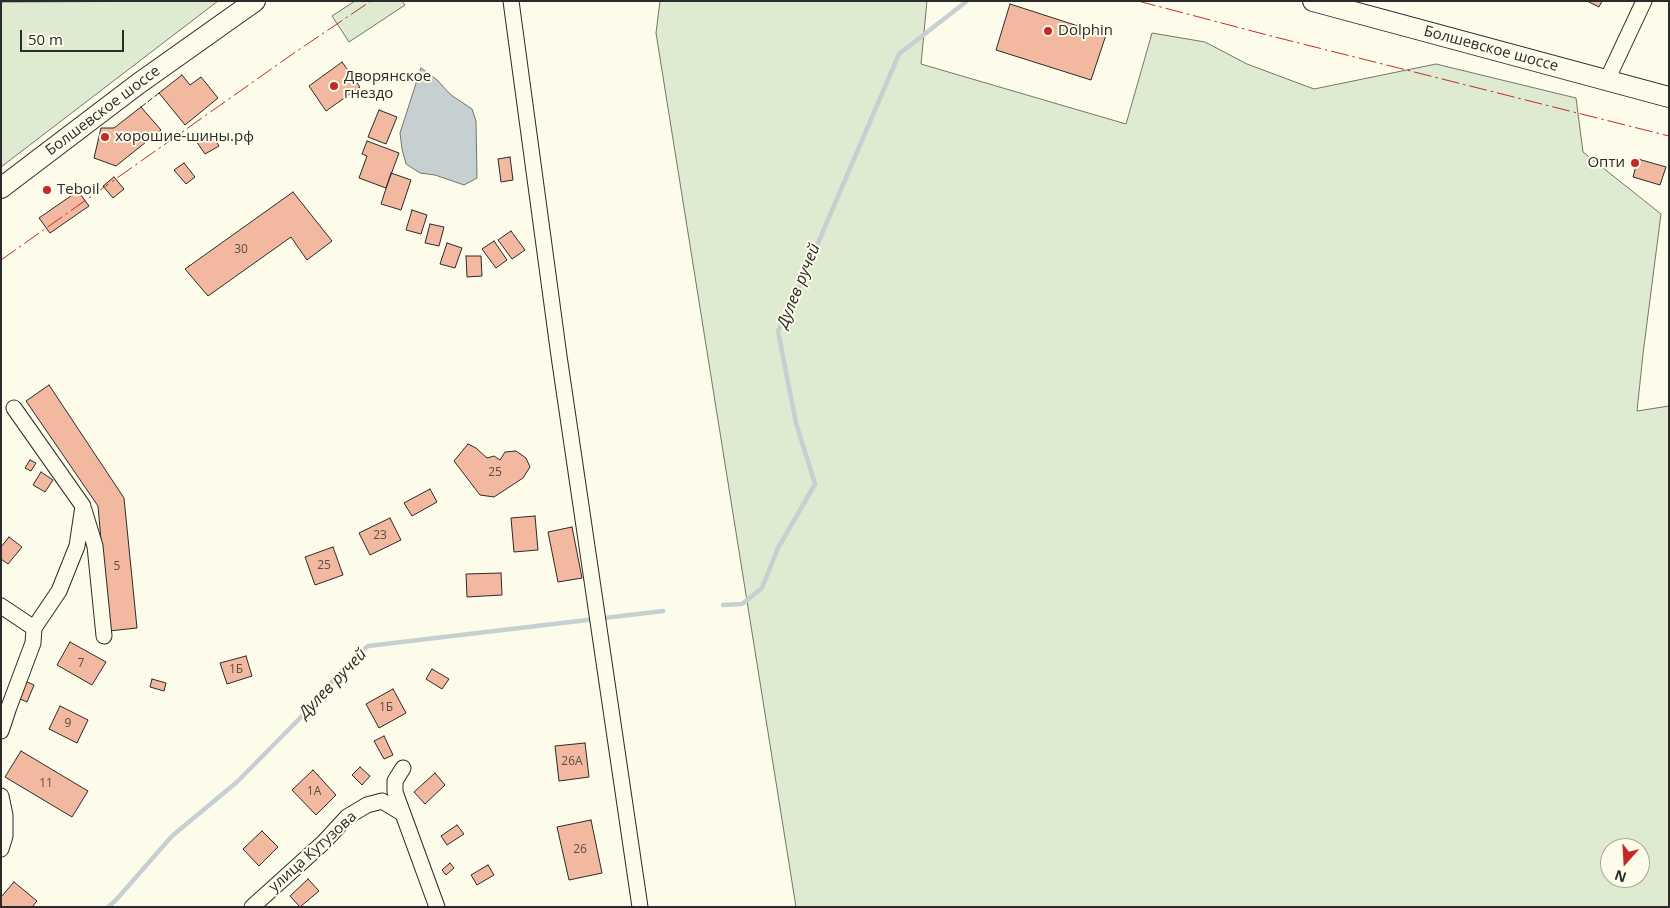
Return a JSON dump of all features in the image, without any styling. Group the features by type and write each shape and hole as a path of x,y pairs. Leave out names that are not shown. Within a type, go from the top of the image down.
{"main road":[{"name":"Болшевское шоссе","path":"1,188 138,84 255,1"},
{"name":"Болшевское шоссе","path":"1313,1 1352,7 1669,97"}],"street":[{"path":"511,1 559,356 640,907"},
{"path":"1607,80 1644,1"},
{"path":"14,408 83,506 95,546 104,636"},
{"path":"1,732 8,707 33,643 34,628 59,591 77,546 83,506"},
{"path":"1,606 34,628"},
{"path":"403,768 395,781 395,792 437,907"},
{"path":"1,796 5,815 5,836 1,849"},
{"name":"улица Кутузова","path":"252,907 324,842 347,817 367,805 382,801 402,813"}],"green space":[{"path":"218,1 1,167 1,2"},
{"path":"355,1 402,1 405,5 349,42 332,16"},
{"path":"660,1 927,1 921,64 1126,124 1152,33 1205,42 1247,64 1314,89 1436,64 1576,98 1583,152 1661,214 1637,411 1669,406 1669,907 796,907 656,33"}],"shaded area":[{"path":"421,68 436,79 451,95 472,109 476,121 477,178 464,185 435,175 420,173 406,164 400,133"}],"building":[{"path":"1587,1 1602,1 1599,7"},
{"path":"1010,4 1106,35 1091,80 996,50"},
{"name":"Дворянское гнездо","path":"342,62 360,87 326,111 309,86"},
{"path":"182,75 190,85 201,77 218,98 185,125 159,93"},
{"path":"141,107 161,130 116,166 94,158 101,128 114,128"},
{"path":"379,110 397,117 386,144 368,137"},
{"path":"210,132 219,146 205,154 196,141"},
{"path":"367,141 399,153 386,188 359,178 367,156 362,154"},
{"path":"510,157 513,180 501,182 498,159"},
{"path":"1638,159 1666,167 1660,185 1633,177"},
{"path":"184,163 195,177 186,184 174,170"},
{"path":"391,173 411,180 401,210 381,204"},
{"path":"114,177 124,189 113,198 103,186"},
{"path":"78,191 89,206 50,233 39,218"},
{"path":"293,192 332,241 307,260 291,237 208,296 185,269"},
{"path":"412,210 427,215 421,234 406,230"},
{"path":"430,224 444,227 439,246 425,243"},
{"path":"511,231 525,250 512,259 498,240"},
{"path":"494,241 507,260 496,268 482,249"},
{"path":"447,243 462,248 455,268 440,264"},
{"path":"466,256 481,256 482,276 467,277"},
{"path":"49,385 124,498 137,628 109,631 98,506 26,401"},
{"path":"468,444 476,448 487,458 494,456 500,460 505,452 516,451 526,458 530,467 523,478 494,497 480,495 454,461"},
{"path":"30,460 36,463 31,471 25,468"},
{"path":"41,472 53,480 45,492 33,485"},
{"path":"430,489 437,502 412,516 404,503"},
{"path":"535,516 538,550 514,552 511,518"},
{"path":"390,518 401,540 370,555 359,533"},
{"path":"572,527 582,578 558,582 548,532"},
{"path":"9,537 22,547 8,564 1,559 1,547"},
{"path":"333,547 343,575 315,585 305,557"},
{"path":"501,573 502,595 467,597 466,574"},
{"path":"70,642 106,662 92,685 57,665"},
{"path":"246,656 252,676 227,684 220,663"},
{"path":"432,669 449,679 442,689 426,679"},
{"path":"152,679 166,683 164,691 150,687"},
{"path":"25,681 34,685 27,702 18,698"},
{"path":"393,689 406,713 379,728 366,704"},
{"path":"60,706 88,720 77,743 49,729"},
{"path":"384,736 393,755 384,759 374,741"},
{"path":"585,743 589,777 559,781 555,746"},
{"path":"21,751 88,791 72,817 5,777"},
{"path":"360,767 370,776 362,785 352,775"},
{"path":"313,770 336,795 316,815 292,790"},
{"path":"435,773 445,785 425,804 414,792"},
{"path":"591,820 602,873 569,880 557,827"},
{"path":"457,825 464,834 447,845 441,836"},
{"path":"262,831 278,847 259,866 243,849"},
{"path":"450,863 454,868 446,875 442,870"},
{"path":"488,865 494,875 477,885 471,875"},
{"path":"308,879 319,891 300,907 290,896"},
{"path":"14,882 37,901 32,907 1,907 1,897"}],"waterway":[{"name":"Дулев ручей","path":"723,605 742,604 762,588 778,548 815,484 796,423 778,331 800,285 899,54 967,1"},
{"name":"Дулев ручей","path":"108,907 172,836 237,782 301,717 343,669 368,646 663,611"}],"fence":[{"path":"141,107 159,93"}],"power":[{"path":"1,260 294,53 371,1"},
{"path":"1138,1 1669,136"}],"place":[{"name":"Dolphin","path":"1048,31"},
{"name":"Дворянское гнездо","path":"334,86"},
{"name":"хорошие-шины.рф","path":"105,137"},
{"name":"Опти","path":"1635,163"},
{"name":"Teboil","path":"47,190"}]}
